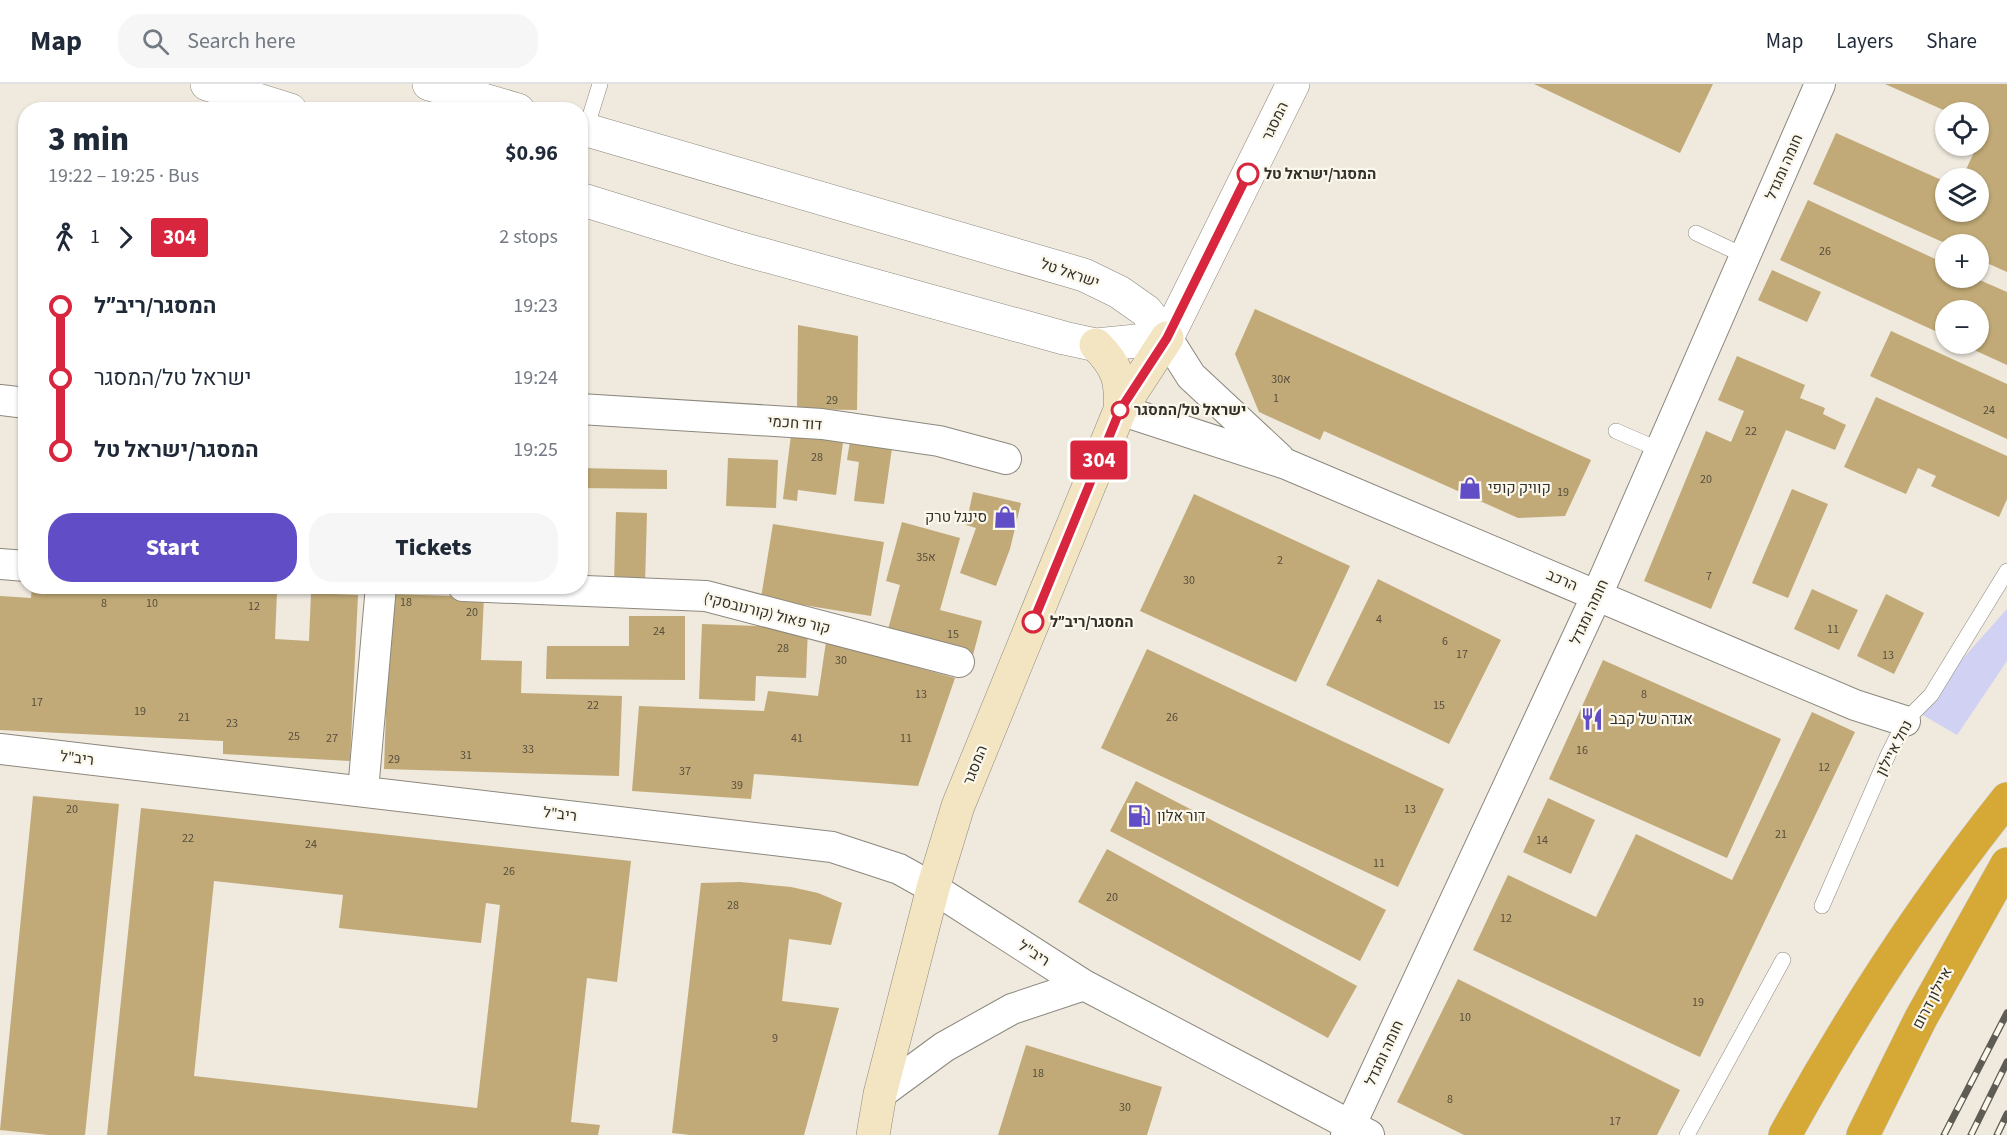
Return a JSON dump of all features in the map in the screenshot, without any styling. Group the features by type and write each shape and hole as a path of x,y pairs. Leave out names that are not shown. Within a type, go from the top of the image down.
{"highway":[{"path":"1785,1135 1822,1068 1890,957 1970,845 2007,799"},
{"name":"איילון דרום","path":"1863,1135 1921,1018 2007,864"}],"main road":[{"name":"המסגר","path":"873,1135 880,1094 933,888 958,806 1120,410 1167,338"},
{"name":"המסגר","path":"1096,345 1108,358 1119,376 1120,410"}],"street":[{"path":"207,84 264,102"},
{"path":"429,84 491,102"},
{"name":"המסגר","path":"1167,338 1293,84"},
{"name":"חומה ומגדל","path":"1355,1132 1597,595 1820,84"},
{"name":"ישראל טל","path":"588,129 1084,275 1119,292 1146,311 1167,338"},
{"path":"588,202 735,247 1096,345 1167,338"},
{"name":"הרכב","path":"1167,338 1191,376 1286,464"},
{"path":"0,400 18,402"},
{"name":"דוד חכמי","path":"588,409 822,424 939,441 1006,459"},
{"name":"הרכב","path":"1120,410 1286,464 1855,705 1905,721"},
{"path":"0,564 18,565"},
{"name":"קור פאול (קורנובסקי)","path":"588,591 706,596 959,662"},
{"path":"363,791 380,594"},
{"name":"ריב\"ל","path":"0,749 832,847 899,869 933,888 1084,985 1355,1132"},
{"path":"880,1094 944,1047 1012,1009 1084,985"}],"lane":[{"path":"588,115 600,84"},
{"path":"1696,233 1745,256"},
{"path":"1616,431 1660,450"},
{"name":"נחל איילון","path":"1822,906 1905,721 1931,695 2007,571"},
{"path":"1687,1135 1783,960"}],"shaded area":[{"path":"2007,609 2007,661 1957,735 1916,711"}],"building":[{"path":"1534,84 1713,84 1680,153"},
{"path":"1885,84 2007,84 2007,272 1989,264 1989,234 1935,234 1935,239 1813,184 1836,133 1935,177 1935,222 1989,222 1989,168 1967,168 1972,156 1989,156 1989,102 1935,102 1935,106"},
{"path":"1808,200 1935,259 1935,288 1989,288 1989,284 2007,292 2007,365 1983,354 1989,354 1989,300 1935,300 1935,331 1780,260"},
{"path":"1772,270 1821,292 1807,322 1758,300"},
{"path":"1255,309 1591,460 1565,516 1518,518 1324,431 1320,440 1259,412 1235,354"},
{"path":"798,325 858,336 857,410 797,409"},
{"path":"1891,331 1935,351 1935,354 1941,354 2007,384 2007,439 1870,376"},
{"path":"1737,356 1805,385 1800,398 1825,408 1823,414 1846,425 1835,450 1786,430 1711,609 1644,581 1706,431 1731,442 1744,411 1718,400"},
{"path":"1876,397 2007,456 2007,499 1999,517 1931,486 1936,476 1918,468 1906,494 1844,467"},
{"path":"791,435 844,435 836,495 798,490 797,501 783,499"},
{"path":"851,435 893,441 884,504 854,501 859,462 847,460"},
{"path":"728,458 778,460 776,508 726,506"},
{"path":"588,468 667,470 667,489 588,488"},
{"path":"1792,489 1828,504 1788,598 1752,583"},
{"path":"973,492 1021,503 1010,549 996,586 960,573 976,528 966,525"},
{"path":"1194,494 1350,566 1296,682 1140,611"},
{"path":"616,512 647,513 645,584 614,583"},
{"path":"902,522 960,538 940,610 982,621 973,655 887,633 900,585 886,581"},
{"path":"773,524 884,542 871,616 761,598"},
{"path":"1378,579 1501,640 1449,744 1326,685"},
{"path":"1812,589 1858,610 1839,650 1794,629"},
{"path":"31,594 277,594 275,639 309,641 311,594 358,595 350,761 223,754 223,741 0,730 0,596 31,598"},
{"path":"390,594 484,597 481,660 522,661 521,693 622,696 619,776 384,769"},
{"path":"1886,594 1924,613 1894,674 1857,656"},
{"path":"629,616 685,616 685,680 546,679 547,646 629,646"},
{"path":"702,624 808,628 806,678 756,676 755,701 699,699"},
{"path":"826,642 955,678 918,786 754,774 751,799 632,791 639,706 764,711 768,691 818,696"},
{"path":"1147,649 1444,789 1398,887 1101,748"},
{"path":"1603,660 1781,739 1727,858 1549,779"},
{"path":"1812,712 1855,732 1700,1057 1473,950 1508,875 1596,917 1636,834 1732,880"},
{"path":"1136,781 1386,910 1360,961 1110,831"},
{"path":"33,796 119,804 85,1135 48,1135 0,1130"},
{"path":"1548,798 1595,820 1571,874 1523,852"},
{"path":"141,808 631,861 617,982 587,978 571,1122 600,1125 598,1135 107,1135","holes":["214,881 343,895 339,928 481,943 486,903 500,905 477,1108 194,1076"]},
{"path":"1107,849 1357,986 1328,1038 1078,902"},
{"path":"740,882 791,887 818,893 842,903 831,945 789,939 782,1001 839,1008 804,1135 672,1133 701,883"},
{"path":"1458,979 1680,1090 1657,1135 1464,1135 1397,1102"},
{"path":"1026,1045 1162,1087 1147,1135 998,1135"}],"railway":[{"path":"1944,1135 2007,1013"},
{"path":"1971,1135 2007,1062"},
{"path":"1997,1135 2007,1114"}],"bus line":[{"name":"304","path":"1033,622 1120,410 1167,338 1248,174"}],"place":[{"name":"המסגר/ישראל טל","path":"1248,174"},
{"name":"ישראל טל/המסגר","path":"1120,410"},
{"name":"קוויק קופי","path":"1470,488"},
{"name":"סינגל טרק","path":"1005,517"},
{"name":"המסגר/ריב״ל","path":"1033,622"},
{"name":"אגדה של קבב","path":"1592,719"},
{"name":"דור אלון","path":"1139,816"}]}
